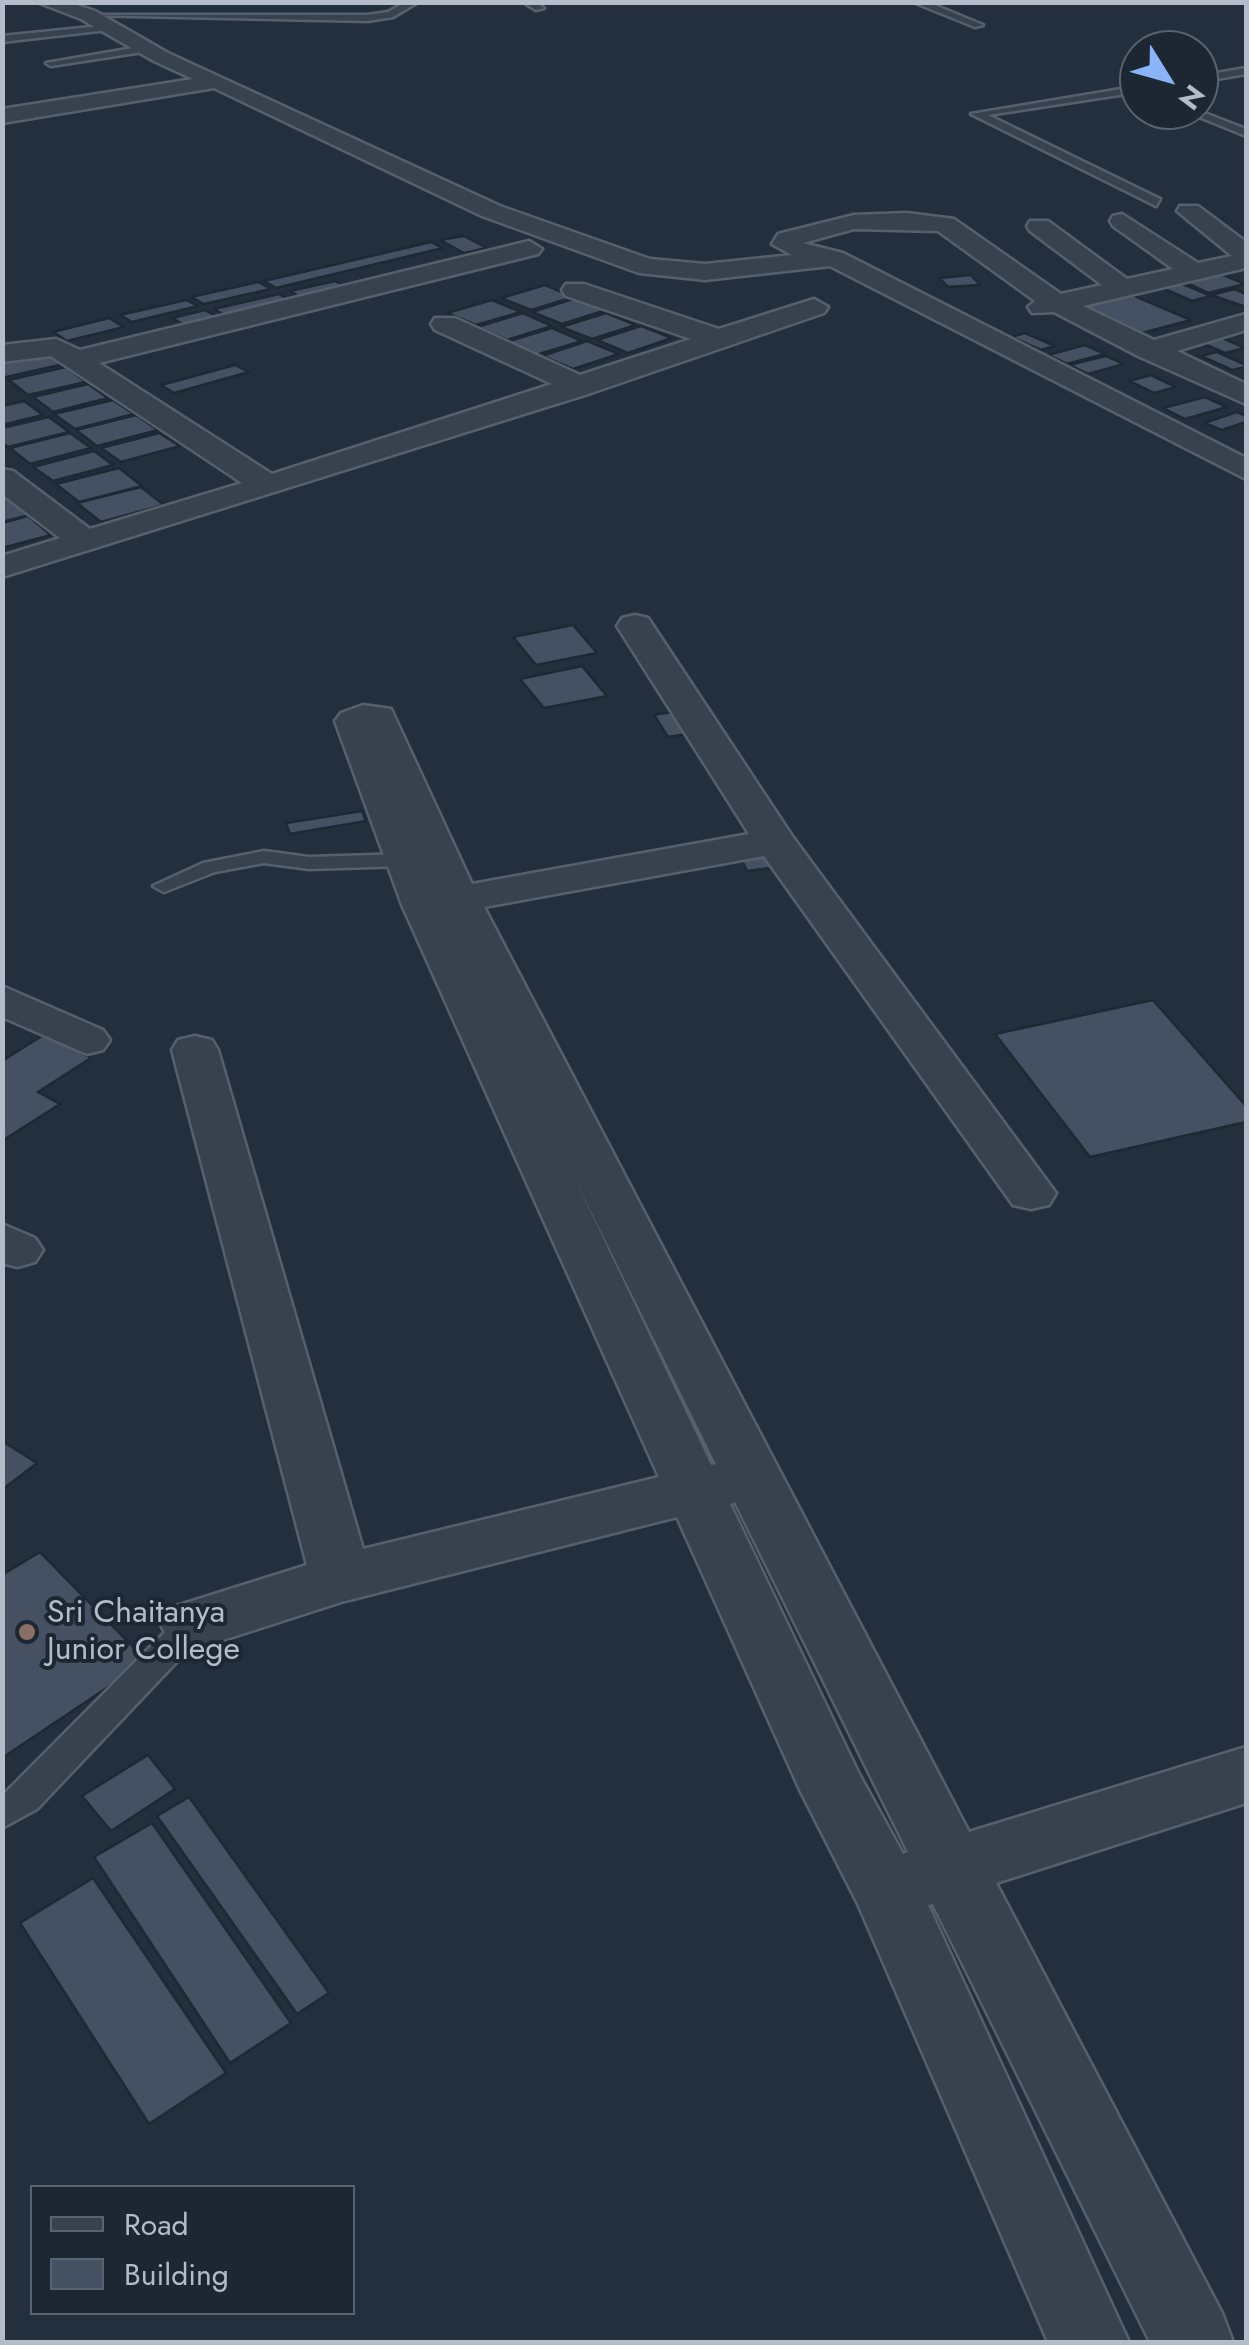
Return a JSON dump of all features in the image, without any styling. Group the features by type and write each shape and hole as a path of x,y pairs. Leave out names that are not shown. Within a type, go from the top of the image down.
{"street":[{"path":"46,2 98,21 205,78 279,109 491,211 648,267 705,272 834,258"},
{"path":"2,97 205,78"},
{"path":"2,116 205,78"},
{"path":"1189,211 1246,257"},
{"path":"1243,466 834,258 794,248 786,244 786,239 854,222 930,221 961,233 1012,276 1056,304 1246,395"},
{"path":"1122,222 1194,272"},
{"path":"1039,226 1122,288"},
{"path":"79,359 530,248"},
{"path":"960,325 1246,257"},
{"path":"575,290 720,339"},
{"path":"2,567 581,387 814,307"},
{"path":"1148,350 1246,322"},
{"path":"445,324 581,387"},
{"path":"2,354 56,347 267,485"},
{"path":"1211,379 1246,370"},
{"path":"2,478 86,542"},
{"path":"635,626 775,842 1030,1193"},
{"path":"429,888 775,842"},
{"path":"429,888 754,1475 1194,2342"},
{"path":"429,888 694,1492 833,1790 887,1891 1089,2342"},
{"path":"2,998 87,1040"},
{"path":"195,1050 341,1578"},
{"path":"192,1625 341,1578 754,1475"},
{"path":"887,1891 953,1865 1246,1776"}],"lane":[{"path":"2,39 98,21 368,18 414,2"},
{"path":"528,2 539,8"},
{"path":"917,2 978,25"},
{"path":"51,63 146,49"},
{"path":"1219,76 1246,71"},
{"path":"1119,93 976,114 1156,202"},
{"path":"1219,122 1246,133"},
{"path":"164,886 210,867 264,858 429,888"},
{"path":"2,1814 25,1800 192,1625"}],"building":[{"path":"464,236 487,248 464,253 440,240"},
{"path":"431,242 443,248 276,288 264,281"},
{"path":"1221,274 1245,284 1208,293 1185,282"},
{"path":"971,275 980,285 948,287 939,278"},
{"path":"335,281 349,288 303,299 290,291"},
{"path":"258,282 271,289 204,304 191,297"},
{"path":"1178,282 1211,296 1192,301 1160,287"},
{"path":"545,285 574,297 531,310 501,298"},
{"path":"1235,289 1246,294 1246,307 1211,295"},
{"path":"279,294 294,303 229,318 214,309"},
{"path":"1130,294 1191,320 1142,333 1082,305"},
{"path":"576,298 606,310 562,324 532,312"},
{"path":"186,300 198,306 132,322 120,315"},
{"path":"492,300 521,312 476,325 447,313"},
{"path":"205,310 222,320 190,328 172,318"},
{"path":"523,313 552,326 507,340 477,327"},
{"path":"606,313 636,325 592,339 561,327"},
{"path":"109,318 124,327 67,341 53,332"},
{"path":"641,326 672,338 628,353 597,340"},
{"path":"552,328 582,341 536,355 506,342"},
{"path":"1025,333 1055,346 1041,350 1011,337"},
{"path":"1216,335 1245,348 1225,353 1195,340"},
{"path":"587,341 619,354 573,369 542,356"},
{"path":"1085,345 1105,354 1067,364 1048,355"},
{"path":"47,352 64,364 2,378 2,362"},
{"path":"1217,352 1246,367 1232,370 1201,356"},
{"path":"1106,356 1124,364 1088,374 1069,365"},
{"path":"235,365 249,372 174,393 161,385"},
{"path":"66,367 86,382 28,395 9,380"},
{"path":"1151,375 1176,387 1154,393 1129,381"},
{"path":"88,384 108,398 53,412 33,397"},
{"path":"1205,397 1227,407 1185,419 1163,408"},
{"path":"113,400 134,414 75,429 54,414"},
{"path":"24,401 43,415 2,425 2,406"},
{"path":"1237,412 1246,416 1246,422 1222,430 1204,423"},
{"path":"136,415 158,430 97,446 76,430"},
{"path":"49,417 69,432 8,447 2,443 2,428"},
{"path":"70,433 91,448 30,464 10,448"},
{"path":"159,433 180,446 121,462 101,448"},
{"path":"94,451 113,465 53,481 33,467"},
{"path":"119,468 142,486 79,502 56,484"},
{"path":"141,487 164,505 101,522 77,503"},
{"path":"7,496 29,515 2,522 2,498"},
{"path":"28,516 51,535 2,548 2,523"},
{"path":"573,625 597,653 536,665 513,637"},
{"path":"582,666 607,696 544,708 520,679"},
{"path":"683,710 699,732 668,737 654,715"},
{"path":"362,811 366,821 290,834 286,823"},
{"path":"767,847 777,867 747,871 737,851"},
{"path":"1153,1000 1246,1106 1246,1122 1090,1157 995,1034"},
{"path":"45,1034 91,1058 38,1092 60,1104 2,1141 2,1061"},
{"path":"2,1441 37,1463 2,1490"},
{"path":"40,1552 147,1661 2,1758 2,1575"},
{"path":"148,1755 175,1789 111,1831 82,1796"},
{"path":"189,1797 329,1993 297,2014 157,1816"},
{"path":"152,1823 291,2023 230,2063 94,1857"},
{"path":"93,1878 226,2073 149,2124 20,1923"}],"place":[{"name":"Sri Chaitanya Junior College","path":"27,1632"}]}
